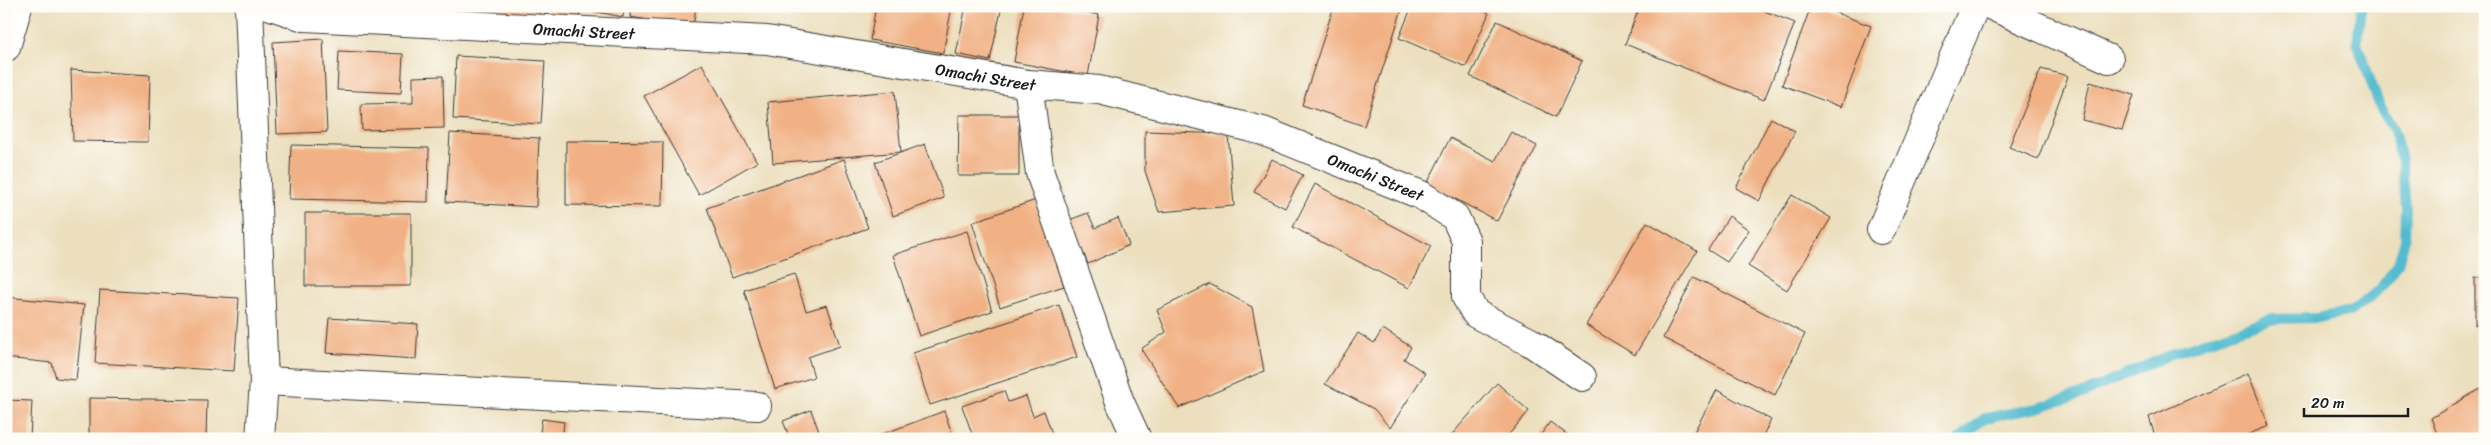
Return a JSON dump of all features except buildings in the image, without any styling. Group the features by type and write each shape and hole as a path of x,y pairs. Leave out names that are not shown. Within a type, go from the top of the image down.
{"street":[{"path":"6,47 18,6"},
{"path":"249,6 264,381 260,439"},
{"name":"Omachi Street","path":"271,6 304,17 767,40 1028,84 1099,90 1263,131 1421,195 1455,217 1466,241 1466,297 1476,314 1530,342 1582,377"},
{"path":"1881,230 1976,6"},
{"path":"1992,6 2109,59"},
{"path":"1028,84 1040,173 1120,402 1137,439"},
{"path":"264,381 757,406"}],"waterway":[{"path":"1959,439 1985,418 2037,408 2082,394 2176,352 2270,319 2317,318 2352,311 2380,289 2398,264 2405,239 2406,208 2402,165 2394,130 2380,107 2357,43 2361,6"}]}
